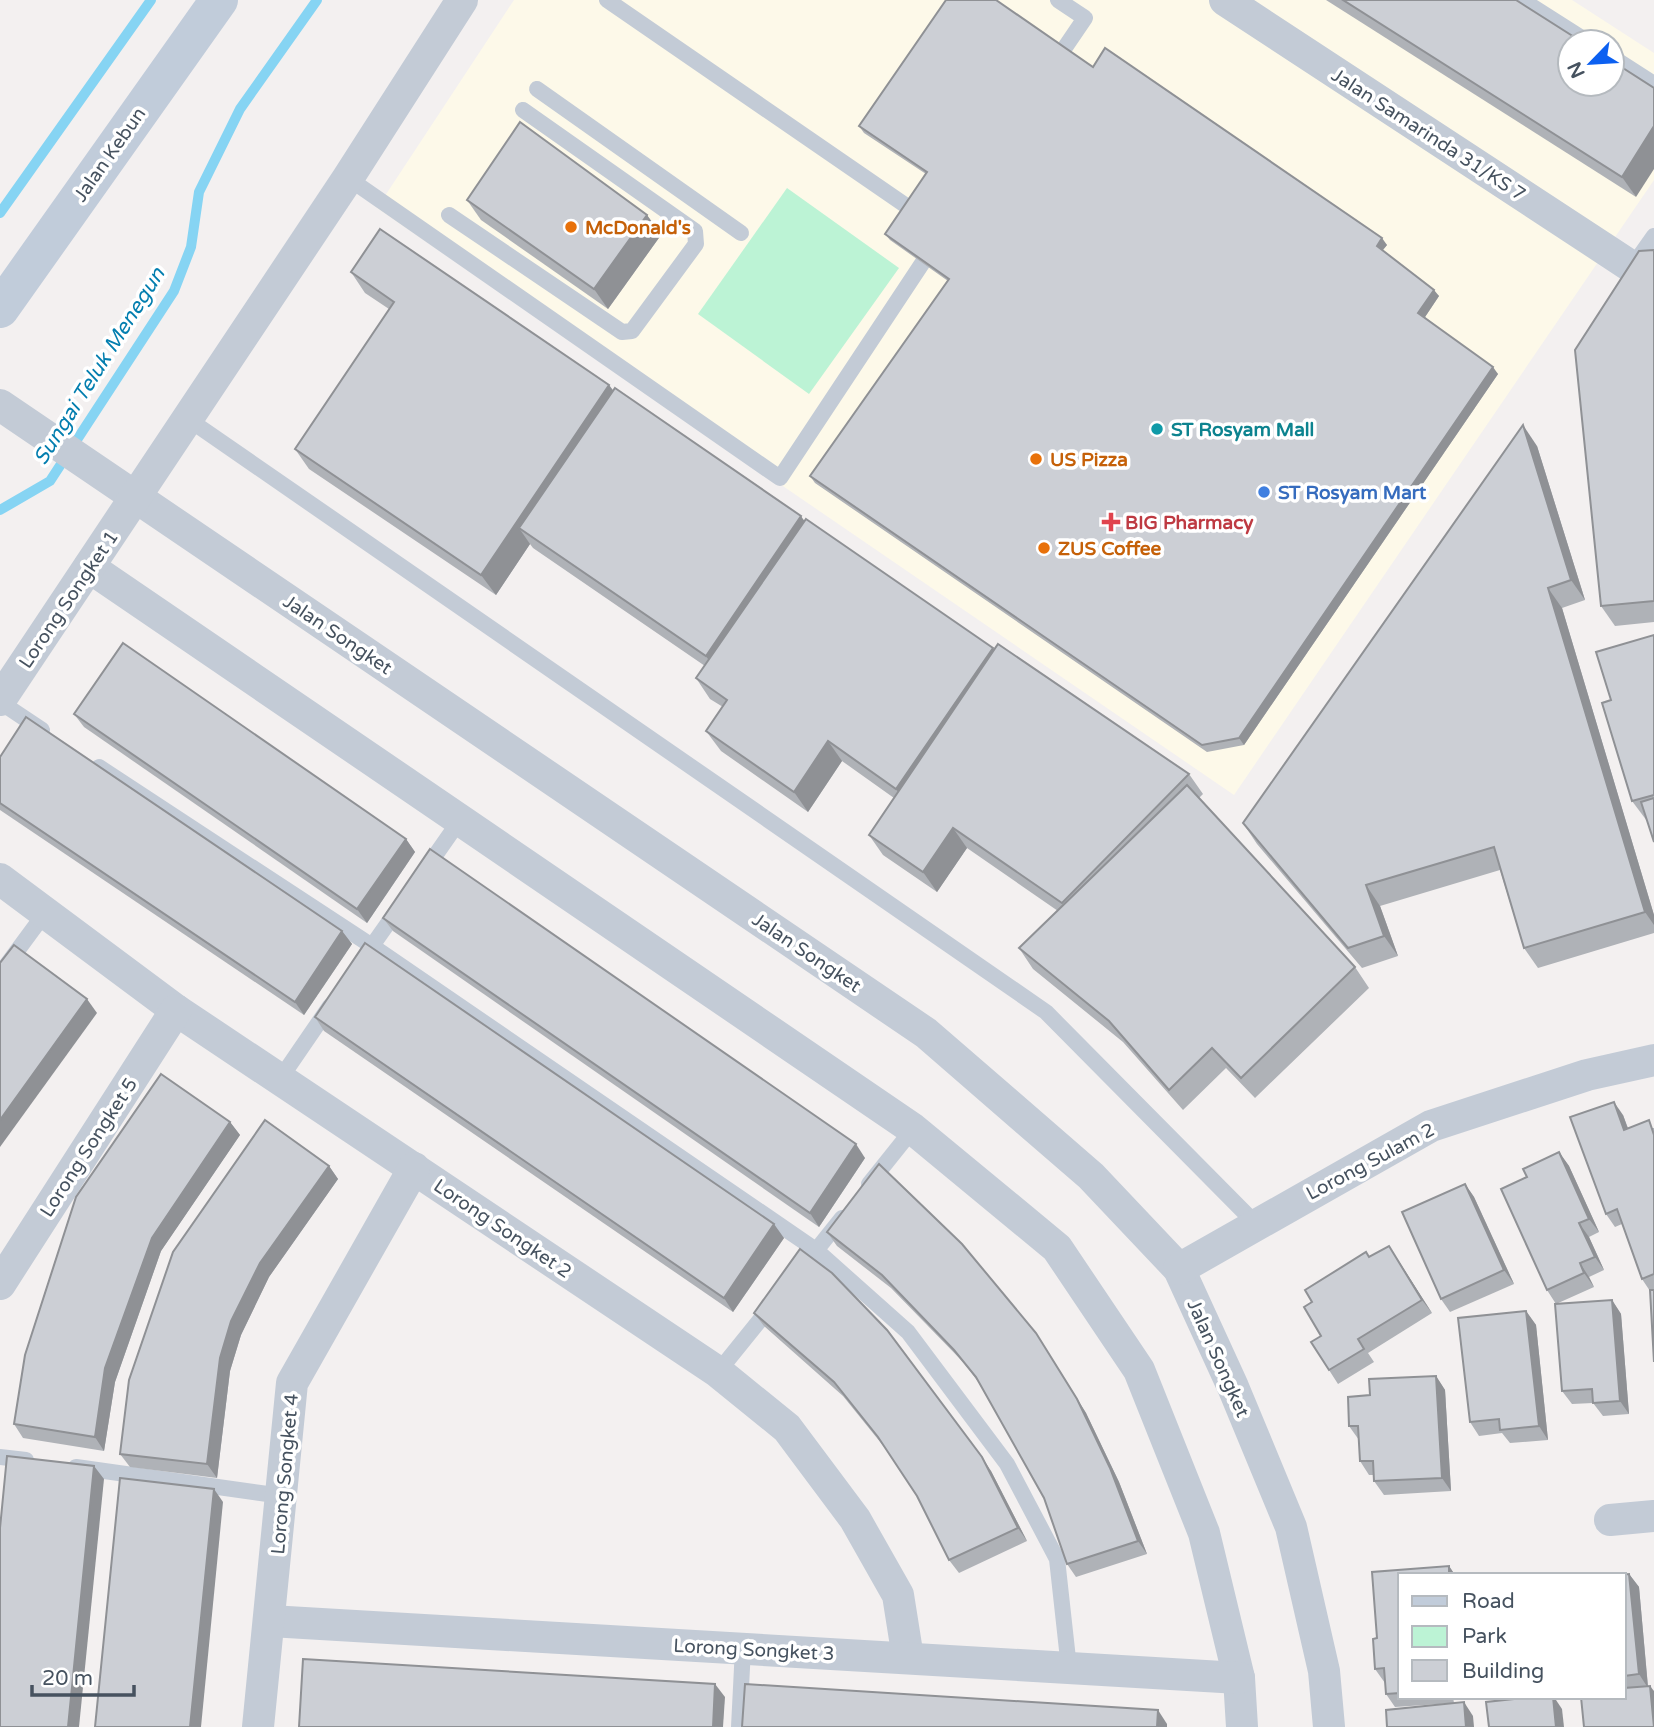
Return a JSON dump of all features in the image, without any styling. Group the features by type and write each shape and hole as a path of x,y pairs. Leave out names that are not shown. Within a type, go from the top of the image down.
{"main road":[{"name":"Jalan Kebun","path":"6,288 219,0"}],"street":[{"name":"Lorong Songket 1","path":"0,701 348,178 462,0"},
{"name":"Jalan Samarinda 31/KS 7","path":"1240,4 1632,267"},
{"name":"Jalan Songket","path":"0,405 926,1033 1091,1176 1179,1269 1233,1387 1291,1527 1324,1671 1329,1727"},
{"path":"89,567 913,1129 1057,1248 1139,1370 1204,1533 1239,1678 1242,1727"},
{"name":"Lorong Songket 2","path":"0,879 176,1010 718,1372 787,1428 855,1519 898,1595 908,1658"},
{"name":"Lorong Songket 5","path":"0,1284 176,1010"},
{"name":"Lorong Sulam 2","path":"1179,1269 1431,1126 1587,1075 1654,1060"},
{"name":"Lorong Songket 4","path":"258,1727 292,1383 414,1168"},
{"path":"1610,1520 1654,1516"},
{"name":"Lorong Songket 3","path":"270,1621 1239,1678"}],"lane":[{"path":"348,178 780,478 939,228 607,0"},
{"path":"1048,74 1085,18 1058,0"},
{"path":"1522,0 1566,28"},
{"path":"1626,66 1654,84"},
{"path":"537,89 741,233"},
{"path":"449,215 622,332 632,331 696,244 695,231 523,110"},
{"path":"1632,267 1654,236"},
{"path":"188,419 1045,1012 1256,1224"},
{"path":"0,701 58,740"},
{"path":"82,755 372,946 816,1250 908,1332 1007,1464 1057,1559 1069,1668"},
{"path":"357,968 460,820"},
{"path":"0,974 45,913"},
{"path":"279,1079 341,990"},
{"path":"800,1270 913,1129"},
{"path":"718,1372 784,1290"},
{"path":"0,1457 282,1496"},
{"path":"739,1727 743,1648"}],"shaded area":[{"path":"514,0 1572,0 1615,28 1556,28 1556,98 1626,98 1626,35 1654,53 1654,180 1234,795 377,208"}],"green space":[{"path":"787,188 899,268 809,394 698,314"}],"building":[{"name":"ST Rosyam Mall","path":"946,0 996,0 1093,67 1105,48 1382,238 1377,246 1434,290 1418,313 1493,367 1239,738 1202,745 810,476 949,279 885,234 927,172 859,126"},
{"path":"1343,0 1516,0 1560,28 1556,28 1556,98 1626,98 1626,70 1654,88 1654,126 1622,177"},
{"name":"McDonald's","path":"520,122 647,215 594,289 467,200"},
{"path":"380,229 609,385 481,575 295,449 394,302 351,272"},
{"path":"1654,250 1654,601 1601,606 1575,350 1639,251"},
{"path":"615,388 801,516 706,656 519,528"},
{"path":"1523,425 1571,580 1548,588 1645,912 1524,948 1494,847 1366,885 1384,936 1348,948 1243,823"},
{"path":"806,519 993,648 896,789 828,741 794,792 706,731 727,700 696,678"},
{"path":"1654,635 1654,795 1632,801 1602,703 1611,700 1596,652"},
{"path":"123,643 406,839 357,909 74,714"},
{"path":"998,644 1189,774 1062,903 953,828 923,872 869,835"},
{"path":"26,717 342,931 295,1002 0,803 0,757"},
{"path":"1187,785 1355,967 1241,1078 1212,1048 1169,1090 1109,1021 1019,948"},
{"path":"1654,798 1654,842 1641,802"},
{"path":"430,849 856,1144 810,1213 383,918"},
{"path":"365,943 774,1224 724,1298 315,1017"},
{"path":"14,945 87,999 0,1120 0,963"},
{"path":"161,1074 230,1122 152,1238 105,1368 95,1437 14,1424 25,1355 76,1197"},
{"path":"1614,1102 1624,1130 1649,1120 1654,1135 1654,1274 1642,1279 1617,1209 1606,1214 1570,1117"},
{"path":"265,1120 329,1166 260,1263 231,1321 220,1358 207,1464 120,1454 129,1380 173,1252"},
{"path":"1559,1152 1589,1219 1579,1223 1595,1257 1580,1263 1584,1273 1547,1290 1501,1189 1527,1177 1523,1169"},
{"path":"879,1164 962,1244 1036,1333 1077,1399 1110,1468 1138,1541 1067,1564 1044,1498 976,1377 954,1350 882,1275 827,1232"},
{"path":"1465,1184 1504,1270 1441,1299 1402,1212"},
{"path":"1389,1246 1422,1300 1358,1339 1364,1349 1329,1370 1311,1342 1321,1336 1304,1307 1312,1302 1305,1290 1366,1252 1369,1257"},
{"path":"800,1249 832,1273 887,1330 982,1457 1018,1528 949,1560 917,1496 878,1437 834,1382 754,1313"},
{"path":"1650,1290 1654,1290 1654,1362"},
{"path":"1612,1300 1620,1401 1593,1403 1592,1389 1562,1391 1555,1304"},
{"path":"1526,1311 1539,1426 1500,1430 1499,1419 1470,1422 1458,1318"},
{"path":"1436,1376 1442,1478 1374,1481 1373,1461 1360,1461 1358,1426 1349,1426 1348,1397 1370,1395 1369,1379"},
{"path":"7,1456 94,1466 68,1727 0,1727 0,1528"},
{"path":"120,1478 214,1489 190,1727 95,1727"},
{"path":"1449,1566 1449,1573 1398,1573 1398,1693 1386,1694 1384,1668 1375,1669 1373,1639 1377,1638 1372,1572"},
{"path":"1626,1574 1629,1574 1639,1674 1626,1676"},
{"path":"303,1659 715,1684 713,1727 299,1727"},
{"path":"745,1684 1158,1710 1157,1727 742,1727"},
{"path":"1650,1686 1654,1727 1584,1727 1581,1699 1626,1699 1626,1688"},
{"path":"1553,1699 1556,1727 1489,1727 1486,1702"},
{"path":"1464,1702 1466,1727 1387,1727 1386,1710"}],"waterway":[{"path":"0,213 151,0"},
{"name":"Sungai Teluk Menegun","path":"0,510 50,481 174,291 191,247 199,192 240,109 317,0"}],"place":[{"name":"McDonald's","path":"571,227"},
{"name":"ST Rosyam Mall","path":"1157,429"},
{"name":"US Pizza","path":"1036,459"},
{"name":"ST Rosyam Mart","path":"1264,492"},
{"name":"BIG Pharmacy","path":"1111,522"},
{"name":"ZUS Coffee","path":"1044,548"}]}
